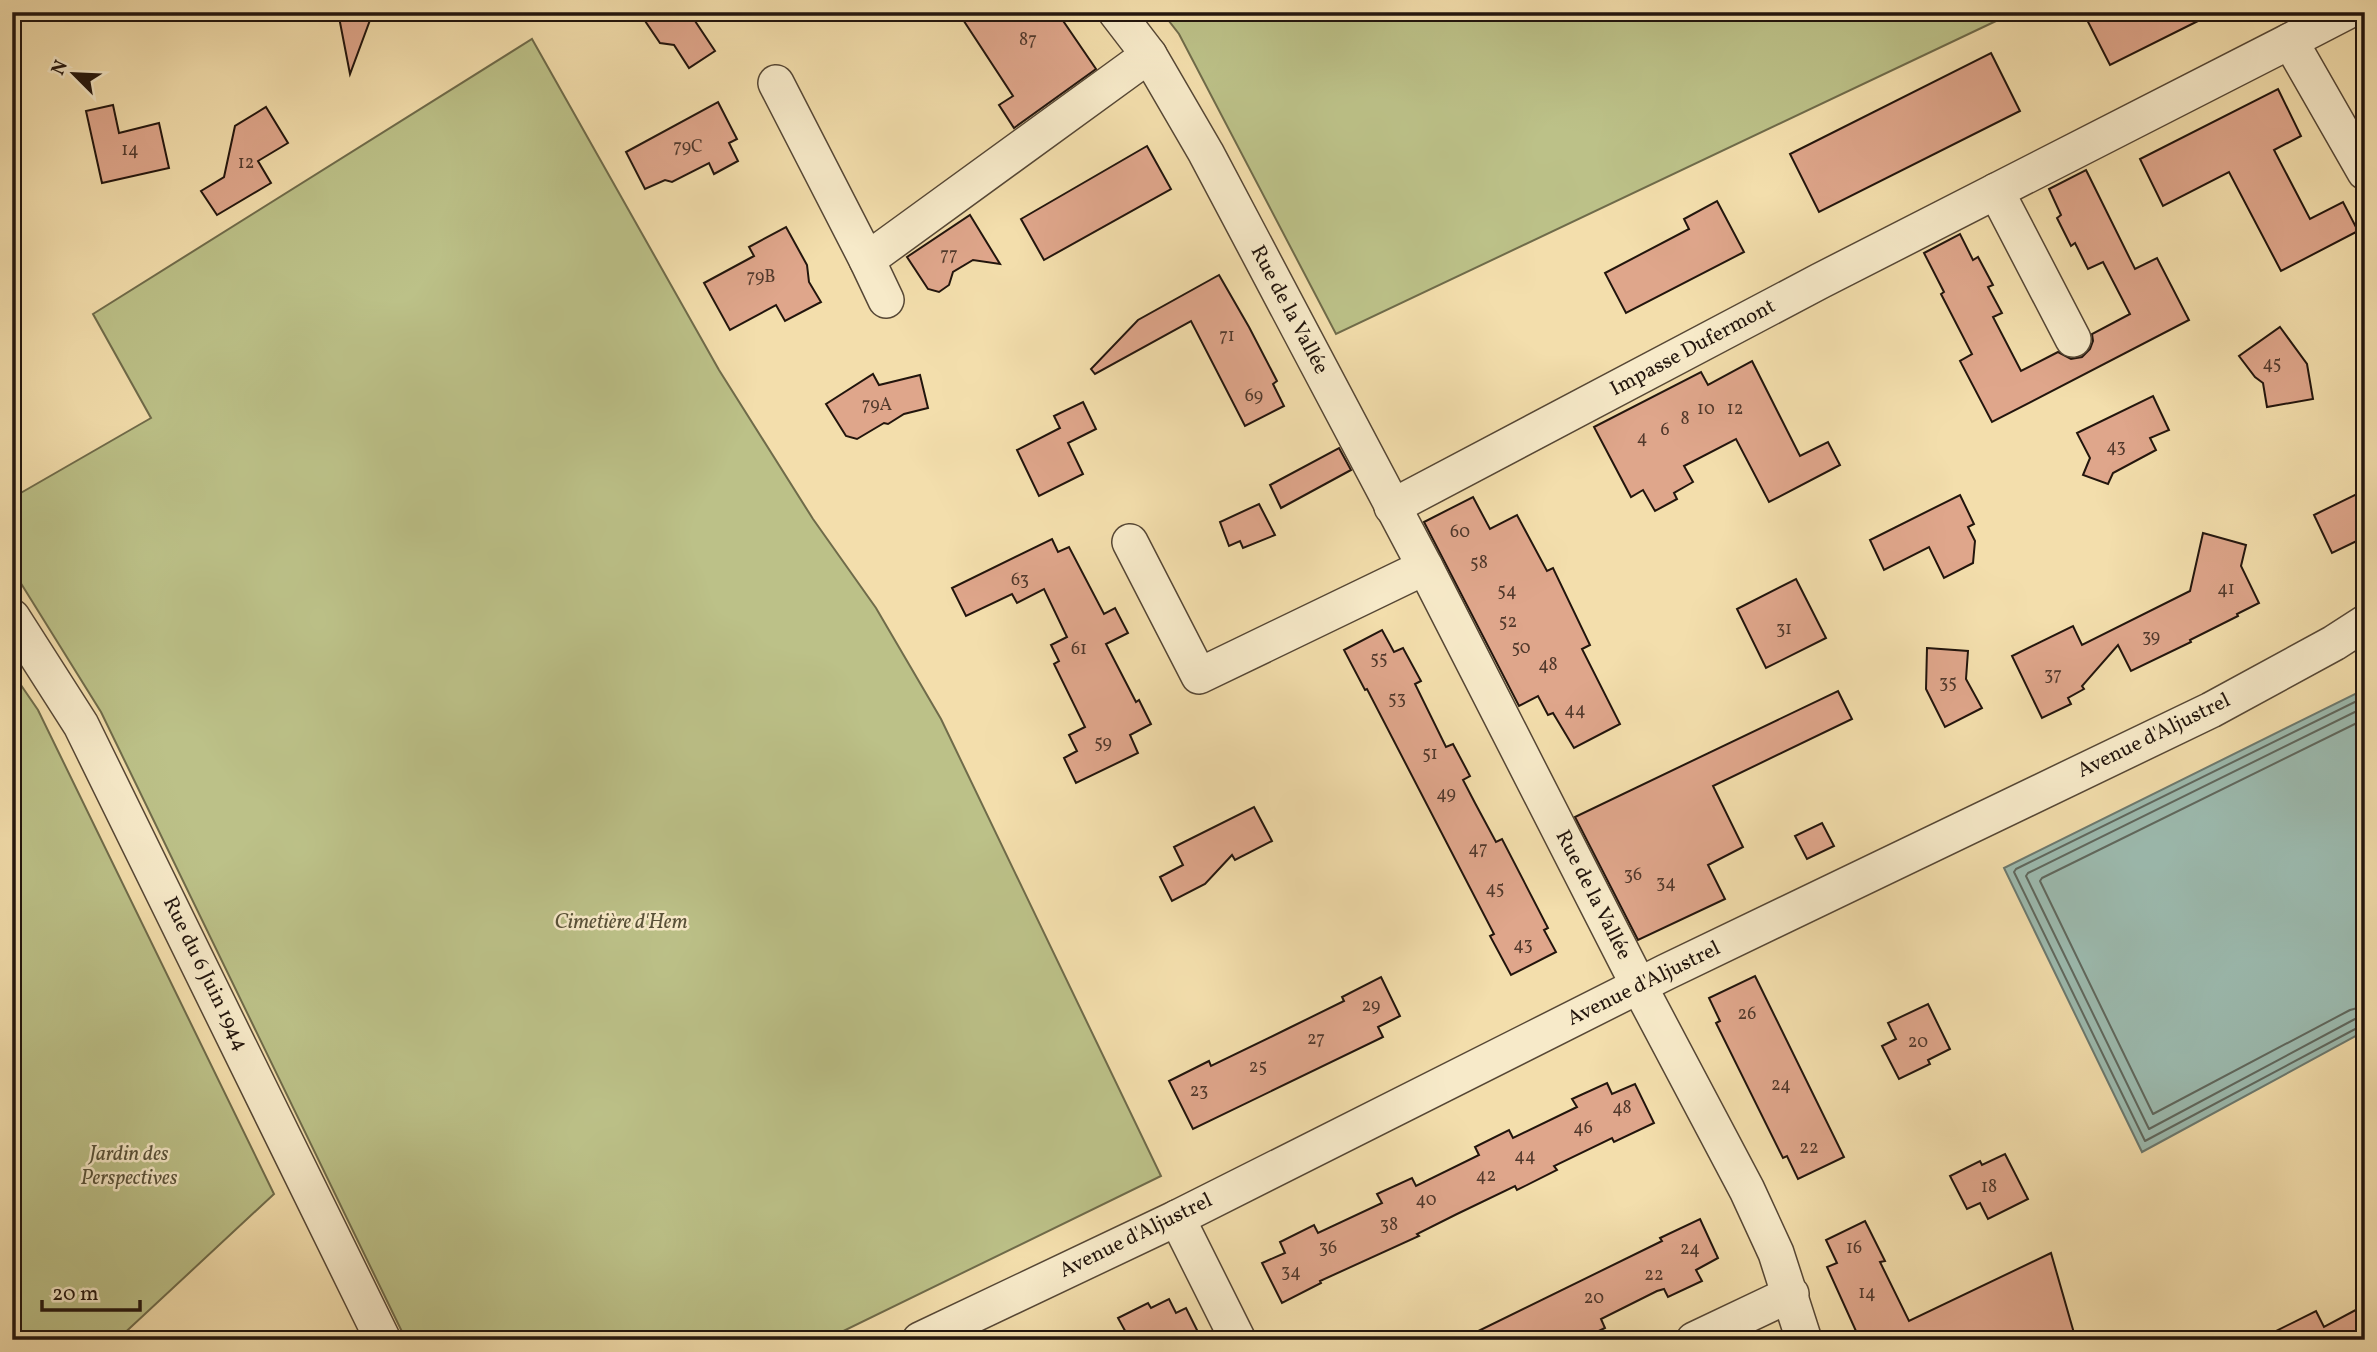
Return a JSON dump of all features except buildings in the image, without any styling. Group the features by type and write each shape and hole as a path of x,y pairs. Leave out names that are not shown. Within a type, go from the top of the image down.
{"street":[{"name":"Rue de la Vallée","path":"1116,12 1149,55 1206,153 1425,567 1639,986 1747,1190 1776,1253 1804,1340"},
{"name":"Impasse Dufermont","path":"1392,507 1821,281 2346,12"},
{"path":"2290,41 2365,172"},
{"path":"867,260 1149,55"},
{"path":"776,83 886,300"},
{"path":"1996,191 2073,339"},
{"path":"1130,542 1199,676 1425,567"},
{"name":"Rue du 6 Juin 1944","path":"12,617 81,725 383,1340"},
{"name":"Avenue d'Aljustrel","path":"920,1340 1177,1217 1639,986 2211,710 2334,643 2365,623"},
{"path":"1177,1217 1238,1340"},
{"path":"1694,1340 1791,1294"}],"green space":[{"path":"1162,12 2015,12 1336,334 1179,34"},
{"name":"Cimetière d'Hem","path":"532,39 719,370 813,519 876,608 941,719 1161,1176 825,1340 406,1340 101,712 12,569 12,498 151,418 93,314"},
{"name":"Jardin des Perspectives","path":"12,672 38,710 274,1194 117,1340 12,1340"}],"water":[{"path":"2365,689 2365,1031 2142,1152 2004,868"}]}
